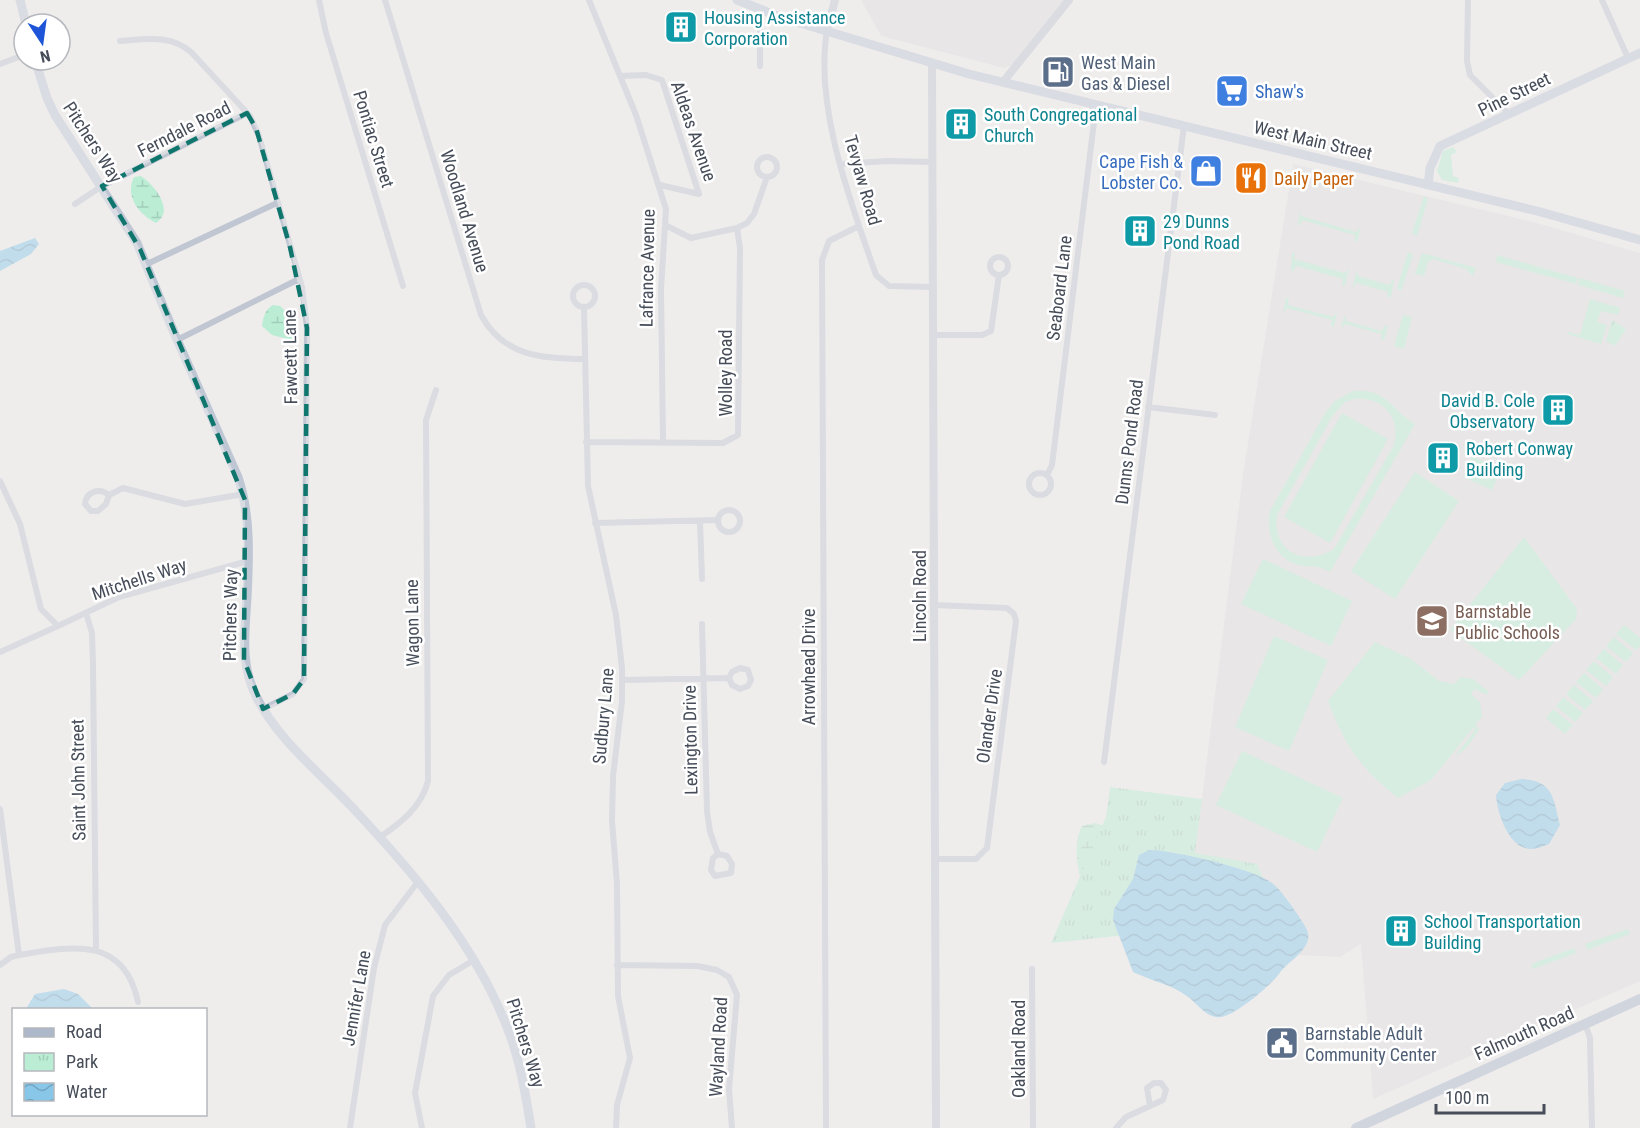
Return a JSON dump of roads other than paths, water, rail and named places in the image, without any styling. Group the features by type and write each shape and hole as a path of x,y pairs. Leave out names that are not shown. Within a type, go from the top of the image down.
{"main road":[{"name":"West Main Street","path":"737,0 760,10 827,31 1003,82 1548,213 1640,240"},
{"name":"Pine Street","path":"1428,185 1430,168 1440,146 1640,53"},
{"name":"Pitchers Way","path":"39,72 50,105 134,236 177,340 227,448 244,494 248,561 245,665 251,685 263,709 289,741 380,837 457,934 474,960 498,1005 510,1035 521,1074 531,1128"},
{"name":"Falmouth Road","path":"1356,1128 1374,1124 1640,999"}],"street":[{"name":"Pontiac Street","path":"319,0 329,44 403,286"},
{"name":"Woodland Avenue","path":"385,0 484,321 501,342 527,354 555,359 585,359"},
{"name":"Lafrance Avenue","path":"589,0 620,76 660,185 666,209 661,311 663,442"},
{"path":"827,31 835,0"},
{"path":"1003,82 1069,0"},
{"path":"1468,0 1467,61 1470,75 1510,115"},
{"path":"1602,0 1628,58"},
{"path":"760,10 760,66"},
{"name":"Tevyaw Road","path":"827,31 822,80 841,164 876,275 881,282 901,288 933,287"},
{"name":"Fawcett Lane","path":"120,41 157,38 181,44 192,52 247,113 256,128 299,279 308,328 304,679 293,694 263,709"},
{"name":"Lincoln Road","path":"932,63 936,1128"},
{"name":"Aldeas Avenue","path":"620,76 646,75 662,80 699,194 660,185"},
{"name":"Seaboard Lane","path":"1047,475 1052,465 1087,188 1094,122 1092,103"},
{"name":"Ferndale Road","path":"75,204 102,186 247,113"},
{"name":"Dunns Pond Road","path":"1104,762 1184,126"},
{"path":"841,164 886,161 932,162"},
{"path":"665,225 691,238 737,228 747,223 753,214 766,177"},
{"path":"147,264 277,203"},
{"name":"Arrowhead Drive","path":"826,1128 822,260 829,241 859,226"},
{"name":"Wolley Road","path":"586,442 723,443 738,435 740,248 737,228"},
{"path":"933,335 982,335 991,332 999,275"},
{"path":"177,340 299,279"},
{"name":"Sudbury Lane","path":"584,307 588,486 616,615 623,680 612,798 617,884 618,996 630,1058 617,1104 616,1128"},
{"name":"Wagon Lane","path":"380,837 415,808 423,796 428,781 426,420 436,390"},
{"path":"1148,407 1215,415"},
{"path":"0,481 20,524 41,609 58,626"},
{"path":"109,495 119,489 127,489 185,504 244,494"},
{"path":"700,520 702,579"},
{"path":"595,523 718,520"},
{"name":"Mitchells Way","path":"0,652 119,597 248,561"},
{"name":"Olander Drive","path":"934,606 1007,608 1014,614 1016,621 987,848 984,854 975,859 935,859"},
{"name":"Saint John Street","path":"86,613 92,633 96,949"},
{"name":"Lexington Drive","path":"702,624 707,811 710,832 718,854"},
{"path":"623,680 729,678"},
{"path":"0,810 20,955"},
{"name":"Jennifer Lane","path":"350,1128 374,968 386,925 417,883"},
{"path":"0,965 11,957 20,955 96,949 110,956 127,970 138,1002"},
{"path":"422,1128 415,1093 433,996 444,980 474,960"},
{"name":"Wayland Road","path":"617,965 697,966 717,970 729,977 737,995 729,1089 732,1128"},
{"name":"Oakland Road","path":"1032,969 1032,1128"},
{"path":"1585,1024 1590,1038 1592,1128"},
{"path":"1116,1128 1126,1117 1150,1106"}],"water":[{"path":"35,238 39,244 31,254 0,271 0,251"},
{"path":"1521,779 1532,780 1546,787 1553,798 1560,825 1549,844 1537,848 1525,848 1513,840 1504,826 1498,809 1496,795 1505,783"},
{"path":"1149,850 1213,861 1249,872 1272,883 1286,898 1307,930 1308,939 1300,954 1244,1006 1221,1017 1211,1016 1174,988 1133,972 1113,920 1114,909 1133,879 1139,855"},
{"path":"64,989 78,994 92,1008 27,1008 35,994"}],"place":[{"name":"Housing Assistance Corporation","path":"681,27"},
{"name":"West Main Gas & Diesel","path":"1058,72"},
{"name":"Shaw's","path":"1232,91"},
{"name":"South Congregational Church","path":"961,124"},
{"name":"Cape Fish & Lobster Co.","path":"1206,171"},
{"name":"Daily Paper","path":"1251,178"},
{"name":"29 Dunns Pond Road","path":"1140,231"},
{"name":"David B. Cole Observatory","path":"1558,410"},
{"name":"Robert Conway Building","path":"1443,458"},
{"name":"Barnstable Public Schools","path":"1432,621"},
{"name":"School Transportation Building","path":"1401,931"},
{"name":"Barnstable Adult Community Center","path":"1282,1043"}]}
